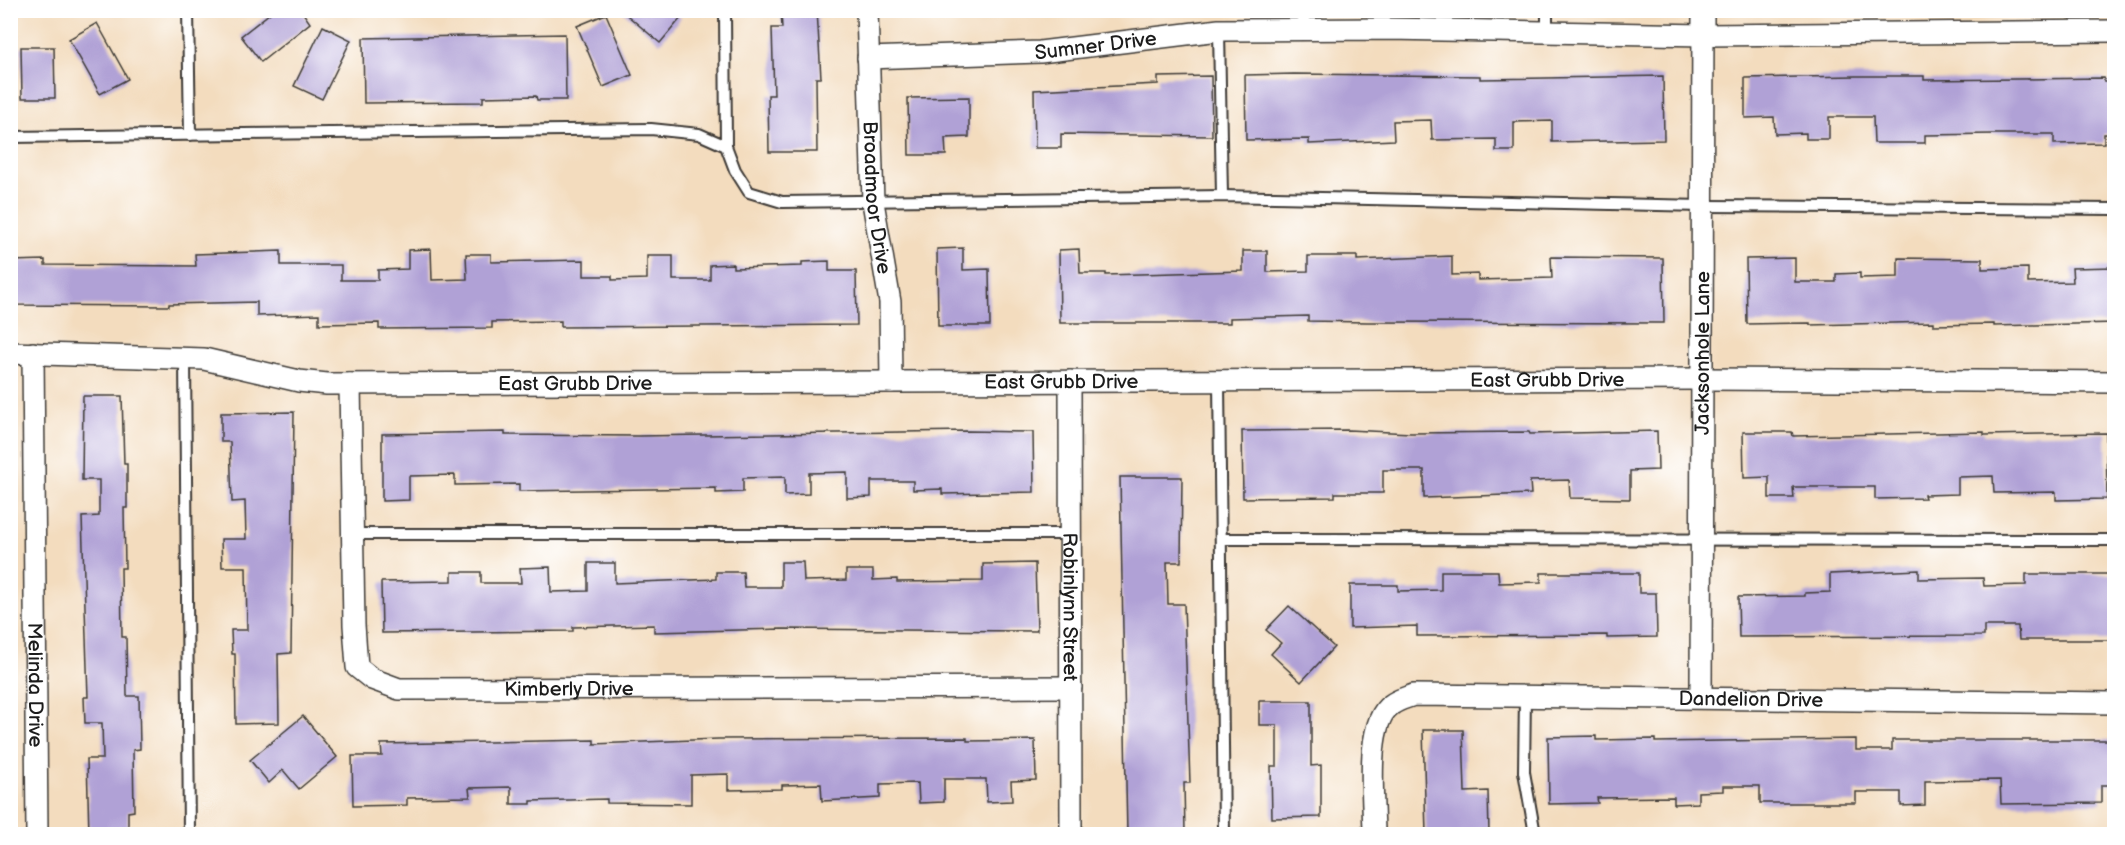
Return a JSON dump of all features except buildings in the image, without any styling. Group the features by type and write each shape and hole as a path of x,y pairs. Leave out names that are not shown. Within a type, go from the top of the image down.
{"street":[{"name":"Broadmoor Drive","path":"867,10 873,202 890,302 891,382"},
{"name":"Jacksonhole Lane","path":"1701,697 1704,379 1703,10"},
{"name":"Sumner Drive","path":"868,58 1040,52 1219,30 1390,20 1547,32 1704,35 2115,32"},
{"name":"East Grubb Drive","path":"10,353 185,357 204,359 299,381 350,384 1704,379 2115,382"},
{"name":"Melinda Drive","path":"33,353 37,834"},
{"name":"Robinlynn Street","path":"1070,381 1071,834"},
{"name":"Kimberly Drive","path":"350,384 357,667 372,680 399,689 1071,687"},
{"name":"Dandelion Drive","path":"1374,834 1374,743 1382,715 1391,705 1413,695 2115,703"}],"lane":[{"path":"188,10 190,135"},
{"path":"725,10 726,146 735,170 749,192 782,202 1222,196 1704,206 2115,209"},
{"path":"1547,10 1547,32"},
{"path":"1219,30 1222,196"},
{"path":"10,137 651,129 699,134 726,146"},
{"path":"185,357 189,834"},
{"path":"1220,381 1224,834"},
{"path":"352,534 1071,534"},
{"path":"1222,539 2115,540"},
{"path":"1525,695 1524,772 1535,834"}]}
